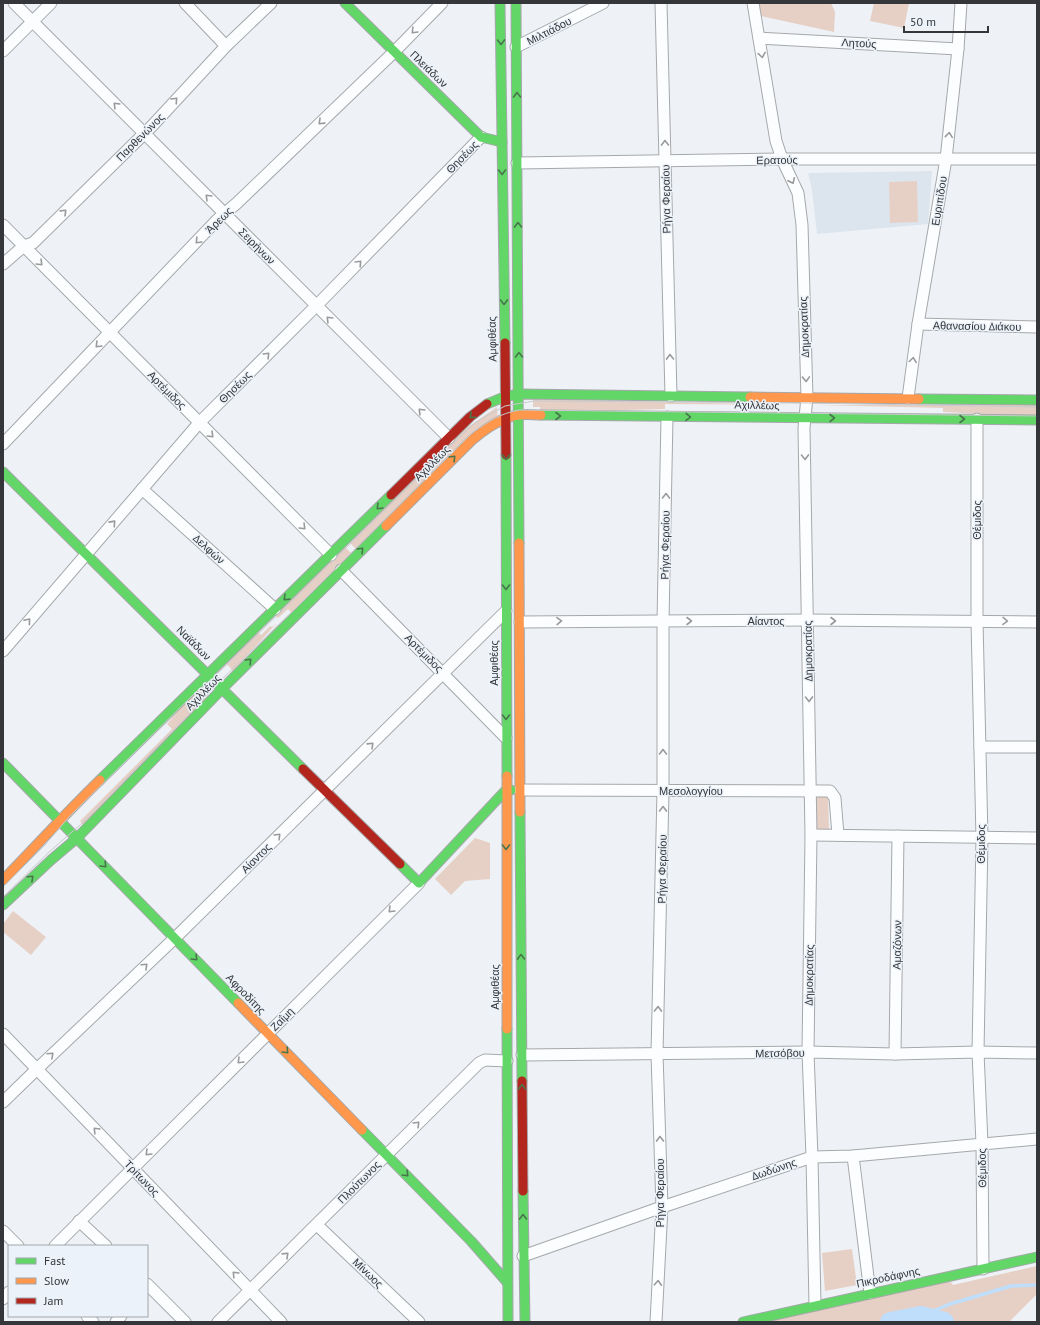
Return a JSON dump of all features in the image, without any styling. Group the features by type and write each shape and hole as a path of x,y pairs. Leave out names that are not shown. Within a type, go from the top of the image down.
{"main road":[{"name":"Πλειάδων","path":"345,3 481,137"},
{"name":"Αμφιθέας","path":"500,3 506,418 507,1061 501,1255 507,1282 508,1322"},
{"path":"516,3 523,1256 525,1322"},
{"path":"481,137 502,142"},
{"name":"Αχιλλέως","path":"3,880 59,820 207,674 331,555 479,409 494,400 505,396 519,394 1037,400"},
{"name":"Αχιλλέως","path":"3,905 76,838 222,689 472,440 484,429 506,418 519,415 1037,420"},
{"name":"Ναϊάδων","path":"3,472 419,883"},
{"name":"Αφροδίτης","path":"3,764 387,1154 471,1241 507,1282"},
{"name":"Μεσολογγίου","path":"506,790 520,790"},
{"name":"Ζαΐμη","path":"419,883 506,790"},
{"name":"Αφροδίτης","path":"471,1241 489,1253 523,1256"},
{"name":"Πικροδάφνης","path":"743,1322 1037,1257"}],"street":[{"name":"Σειρήνων","path":"14,3 449,438"},
{"path":"3,51 51,3"},
{"path":"185,3 226,46"},
{"name":"Παρθενώνος","path":"3,264 24,246 33,242 144,133 226,46 271,3"},
{"name":"Άρεως","path":"3,444 224,214 394,52 442,3"},
{"name":"Μιλτιάδου","path":"516,47 603,3"},
{"name":"Ρήγα Φεραίου","path":"661,3 671,396"},
{"name":"Δημοκρατίας","path":"753,3 776,141 782,159 798,194 802,225 806,397 805,418 811,835 808,1052 815,1305"},
{"name":"Ευριπίδου","path":"908,398 918,324 946,159 958,49 961,3"},
{"name":"Λητούς","path":"760,38 958,49"},
{"name":"Θησέως","path":"3,651 199,423 317,306 481,137"},
{"name":"Ερατούς","path":"517,163 665,162 782,159 1037,159"},
{"name":"Αρτέμιδος","path":"3,225 331,555"},
{"name":"Αθανασίου Διάκου","path":"918,324 1037,327"},
{"name":"Ρήγα Φεραίου","path":"656,1322 662,1207 657,1054 663,791 667,417"},
{"name":"Θέμιδος","path":"977,419 977,621 982,838 978,1052 982,1144 983,1269"},
{"name":"Δελφών","path":"142,489 275,609"},
{"name":"Αρτέμιδος","path":"341,570 506,738"},
{"name":"Αίαντος","path":"3,1102 175,938 324,790 444,674 506,611"},
{"name":"Αίαντος","path":"520,622 664,620 1037,622"},
{"path":"980,747 1037,747"},
{"name":"Μεσολογγίου","path":"520,790 830,791 835,798 838,835"},
{"path":"811,835 1037,838"},
{"name":"Αμαζόνων","path":"895,1054 898,836"},
{"name":"Ζαΐμη","path":"56,1245 419,883"},
{"name":"Τρίτωνος","path":"3,1034 281,1322"},
{"name":"Μετσόβου","path":"522,1055 808,1052 895,1054 978,1052 1037,1054"},
{"name":"Πλούτωνος","path":"218,1322 479,1063 485,1060 507,1061"},
{"name":"Δωδώνης","path":"523,1256 662,1207 812,1157 853,1156 1037,1139"},
{"path":"853,1156 870,1293"},
{"path":"79,1221 105,1245"},
{"name":"Μίνωος","path":"317,1225 419,1322"},
{"path":"3,1231 17,1245"},
{"path":"148,1286 185,1322"}],"shaded area":[{"path":"759,3 831,3 835,12 834,32 761,16"},
{"path":"874,3 909,3 904,28 870,21"},
{"path":"932,171 928,224 817,234 812,190 808,173"},
{"path":"917,181 918,222 890,223 889,182"},
{"path":"533,399 793,405 665,404 665,409 541,412 540,407 533,407"},
{"path":"816,405 1037,405 1037,417 943,412 943,408"},
{"path":"497,407 498,420 357,550 350,543 462,431"},
{"path":"345,547 352,554 292,613 288,609 278,618 275,615"},
{"path":"277,623 233,671 226,663 258,632 261,635 270,626 272,627"},
{"path":"198,687 209,698 83,825 80,821 172,729 167,724"},
{"path":"814,793 828,793 829,829 815,830"},
{"path":"475,838 490,843 490,879 465,881 451,895 435,879"},
{"path":"13,911 46,937 31,955 3,932 3,924"},
{"path":"852,1249 857,1285 825,1291 822,1253"},
{"path":"1037,1266 1037,1294 1009,1322 764,1322 950,1281 953,1285"}],"waterway":[{"path":"921,1316 950,1304 1011,1286 1037,1285"},
{"path":"890,1322 921,1316 944,1322"}],"tram line":[{"path":"3,887 44,846 69,817 471,426 505,406 534,401 806,403 1037,407"},
{"path":"3,897 49,852 80,825 217,684 300,604 472,433 500,416 519,410 1037,416"}],"traffic: fast":[{"path":"345,3 481,137 502,142"},
{"path":"500,3 505,343"},
{"path":"516,3 519,543"},
{"path":"487,404 504,397 519,394 750,397"},
{"path":"919,399 1037,400"},
{"path":"541,415 1037,420"},
{"path":"506,455 507,776"},
{"path":"3,472 303,769"},
{"path":"100,780 391,495"},
{"path":"3,905 77,838 222,689 386,526"},
{"path":"3,763 238,1003"},
{"path":"400,864 419,883 506,790 511,790"},
{"path":"520,812 522,1081"},
{"path":"507,1029 508,1322"},
{"path":"362,1130 471,1241 507,1282"},
{"path":"523,1191 525,1322"},
{"path":"743,1322 1037,1257"}],"traffic: slow":[{"path":"750,397 919,399"},
{"path":"386,526 472,440 482,432 494,424 512,416 541,415"},
{"path":"519,543 520,812"},
{"path":"507,776 507,1029"},
{"path":"3,880 100,780"},
{"path":"238,1003 362,1130"}],"traffic: jam":[{"path":"505,343 506,455"},
{"path":"391,495 470,417 487,404"},
{"path":"303,769 400,864"},
{"path":"522,1081 523,1191"}]}
